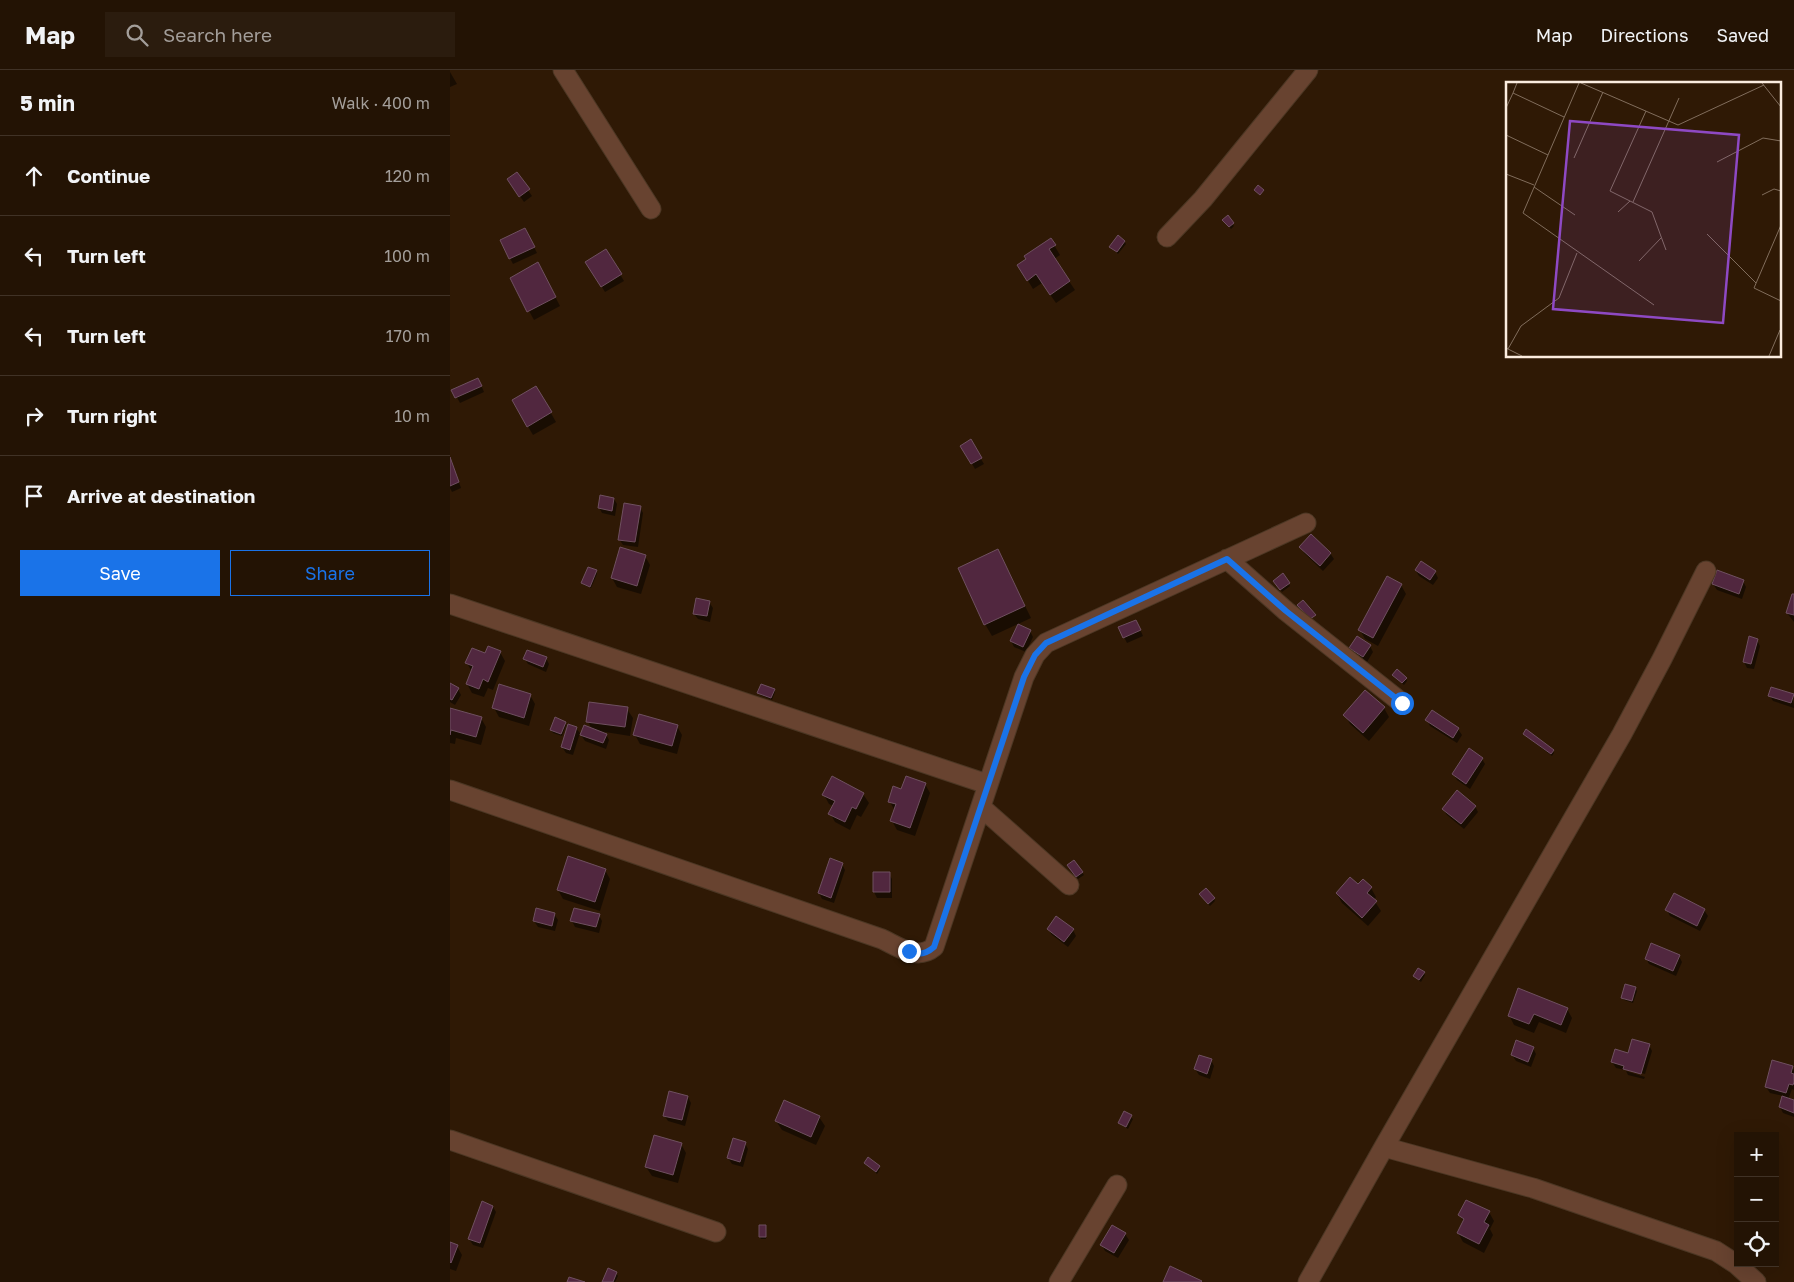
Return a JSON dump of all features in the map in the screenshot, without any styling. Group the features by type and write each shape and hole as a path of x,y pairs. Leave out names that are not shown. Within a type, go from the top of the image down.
{"street":[{"path":"563,70 651,209"},
{"path":"1167,237 1203,199 1308,70"},
{"path":"450,790 882,940 915,954 928,952 934,947 1024,677 1035,655 1046,643 1306,523"},
{"path":"1227,559 1286,611 1402,703"},
{"path":"1308,1282 1384,1146 1622,734 1706,571"},
{"path":"450,604 987,784"},
{"path":"981,807 1069,885"},
{"path":"450,1140 716,1232"},
{"path":"1384,1146 1533,1188 1716,1251 1736,1264 1756,1282"},
{"path":"1059,1282 1117,1184"}],"building":[{"path":"517,172 530,189 519,197 507,179"},
{"path":"1258,185 1264,190 1260,195 1254,190"},
{"path":"1228,215 1234,223 1229,227 1222,220"},
{"path":"525,228 535,247 509,259 500,240"},
{"path":"1118,235 1125,241 1117,252 1109,247"},
{"path":"1051,238 1056,245 1049,249 1070,281 1050,295 1036,274 1027,281 1017,265 1026,259 1024,256"},
{"path":"606,249 622,274 601,287 585,262"},
{"path":"538,262 556,297 527,312 510,278"},
{"path":"478,378 482,386 455,398 451,390"},
{"path":"536,386 552,412 527,427 512,400"},
{"path":"971,439 982,458 971,464 960,446"},
{"path":"450,457 459,482 450,486"},
{"path":"600,495 614,498 612,511 598,508"},
{"path":"624,503 641,506 635,542 618,540"},
{"path":"1311,534 1331,553 1320,566 1299,547"},
{"path":"620,547 646,555 637,586 611,578"},
{"path":"998,549 1025,606 984,625 958,568"},
{"path":"1421,561 1436,571 1430,580 1415,570"},
{"path":"588,567 597,570 590,587 581,583"},
{"path":"1717,570 1744,580 1739,594 1712,584"},
{"path":"1283,573 1290,583 1280,590 1273,581"},
{"path":"1387,576 1402,584 1373,638 1358,630"},
{"path":"1792,594 1794,594 1794,615 1786,613"},
{"path":"696,598 710,601 707,616 693,614"},
{"path":"1303,600 1316,615 1310,619 1297,605"},
{"path":"1136,620 1141,630 1123,638 1118,627"},
{"path":"1018,624 1031,630 1023,647 1010,641"},
{"path":"1357,636 1371,645 1363,657 1349,648"},
{"path":"1749,636 1758,639 1751,664 1743,662"},
{"path":"488,646 501,651 488,682 483,679 479,689 466,684 473,666 465,663 472,648 485,653"},
{"path":"527,650 547,657 543,667 523,659"},
{"path":"1397,669 1407,678 1402,683 1392,675"},
{"path":"450,683 459,688 452,700 450,699"},
{"path":"499,684 531,694 524,718 492,708"},
{"path":"761,684 775,689 771,698 757,693"},
{"path":"1771,687 1794,694 1791,703 1768,696"},
{"path":"1365,690 1385,707 1363,733 1343,715"},
{"path":"589,702 628,707 625,727 586,722"},
{"path":"450,708 482,717 476,737 451,730 450,735"},
{"path":"1432,710 1459,728 1453,738 1425,720"},
{"path":"639,714 678,725 672,746 633,735"},
{"path":"555,717 566,722 561,734 550,730"},
{"path":"568,724 577,727 570,750 561,747"},
{"path":"584,725 607,734 603,743 580,735"},
{"path":"1526,729 1554,750 1551,754 1523,734"},
{"path":"1469,748 1483,758 1466,784 1452,774"},
{"path":"832,776 864,793 856,809 852,807 845,822 828,814 835,801 822,795"},
{"path":"906,776 926,783 910,828 890,821 896,804 888,802 893,786 901,789"},
{"path":"1457,790 1476,806 1461,824 1442,809"},
{"path":"568,856 606,869 595,902 557,890"},
{"path":"830,858 843,863 831,898 818,893"},
{"path":"1074,860 1083,872 1076,877 1067,865"},
{"path":"873,872 890,872 890,892 873,892"},
{"path":"1350,877 1358,884 1363,879 1372,887 1367,893 1377,901 1362,918 1336,893"},
{"path":"1206,888 1215,898 1208,904 1199,894"},
{"path":"1674,893 1705,909 1697,926 1665,910"},
{"path":"536,908 555,913 552,926 533,921"},
{"path":"574,908 600,914 596,927 570,921"},
{"path":"1056,916 1074,929 1064,942 1047,929"},
{"path":"1651,943 1680,955 1673,971 1645,959"},
{"path":"1418,968 1425,972 1419,980 1413,976"},
{"path":"1625,984 1636,987 1632,1001 1621,998"},
{"path":"1518,988 1568,1008 1561,1025 1534,1014 1529,1024 1508,1016"},
{"path":"1632,1039 1650,1044 1641,1074 1623,1069 1624,1066 1611,1062 1615,1049 1628,1053"},
{"path":"1516,1040 1534,1047 1528,1062 1511,1055"},
{"path":"1199,1055 1212,1059 1207,1074 1194,1069"},
{"path":"1772,1060 1793,1066 1791,1073 1794,1074 1794,1082 1793,1085 1789,1084 1786,1093 1765,1087"},
{"path":"669,1091 688,1096 682,1120 663,1116"},
{"path":"1782,1096 1794,1100 1794,1113 1779,1107"},
{"path":"784,1100 820,1116 811,1137 775,1121"},
{"path":"1124,1111 1132,1115 1126,1127 1118,1123"},
{"path":"654,1135 682,1143 673,1175 645,1167"},
{"path":"733,1138 746,1142 740,1162 727,1158"},
{"path":"868,1157 880,1166 876,1172 864,1163"},
{"path":"1466,1200 1490,1211 1484,1222 1489,1225 1479,1244 1457,1233 1464,1219 1458,1215"},
{"path":"482,1201 493,1206 480,1243 468,1239"},
{"path":"759,1225 766,1225 766,1237 759,1237"},
{"path":"1112,1225 1126,1233 1114,1253 1100,1245"},
{"path":"450,1242 458,1245 451,1263 450,1262"},
{"path":"1170,1266 1202,1281 1163,1282"},
{"path":"608,1268 617,1272 613,1282 602,1282"},
{"path":"569,1277 585,1282 567,1282"}],"route":[{"path":"909,951 915,954 922,954 934,947 1024,677 1035,655 1046,643 1227,559 1286,611 1402,703"}]}
